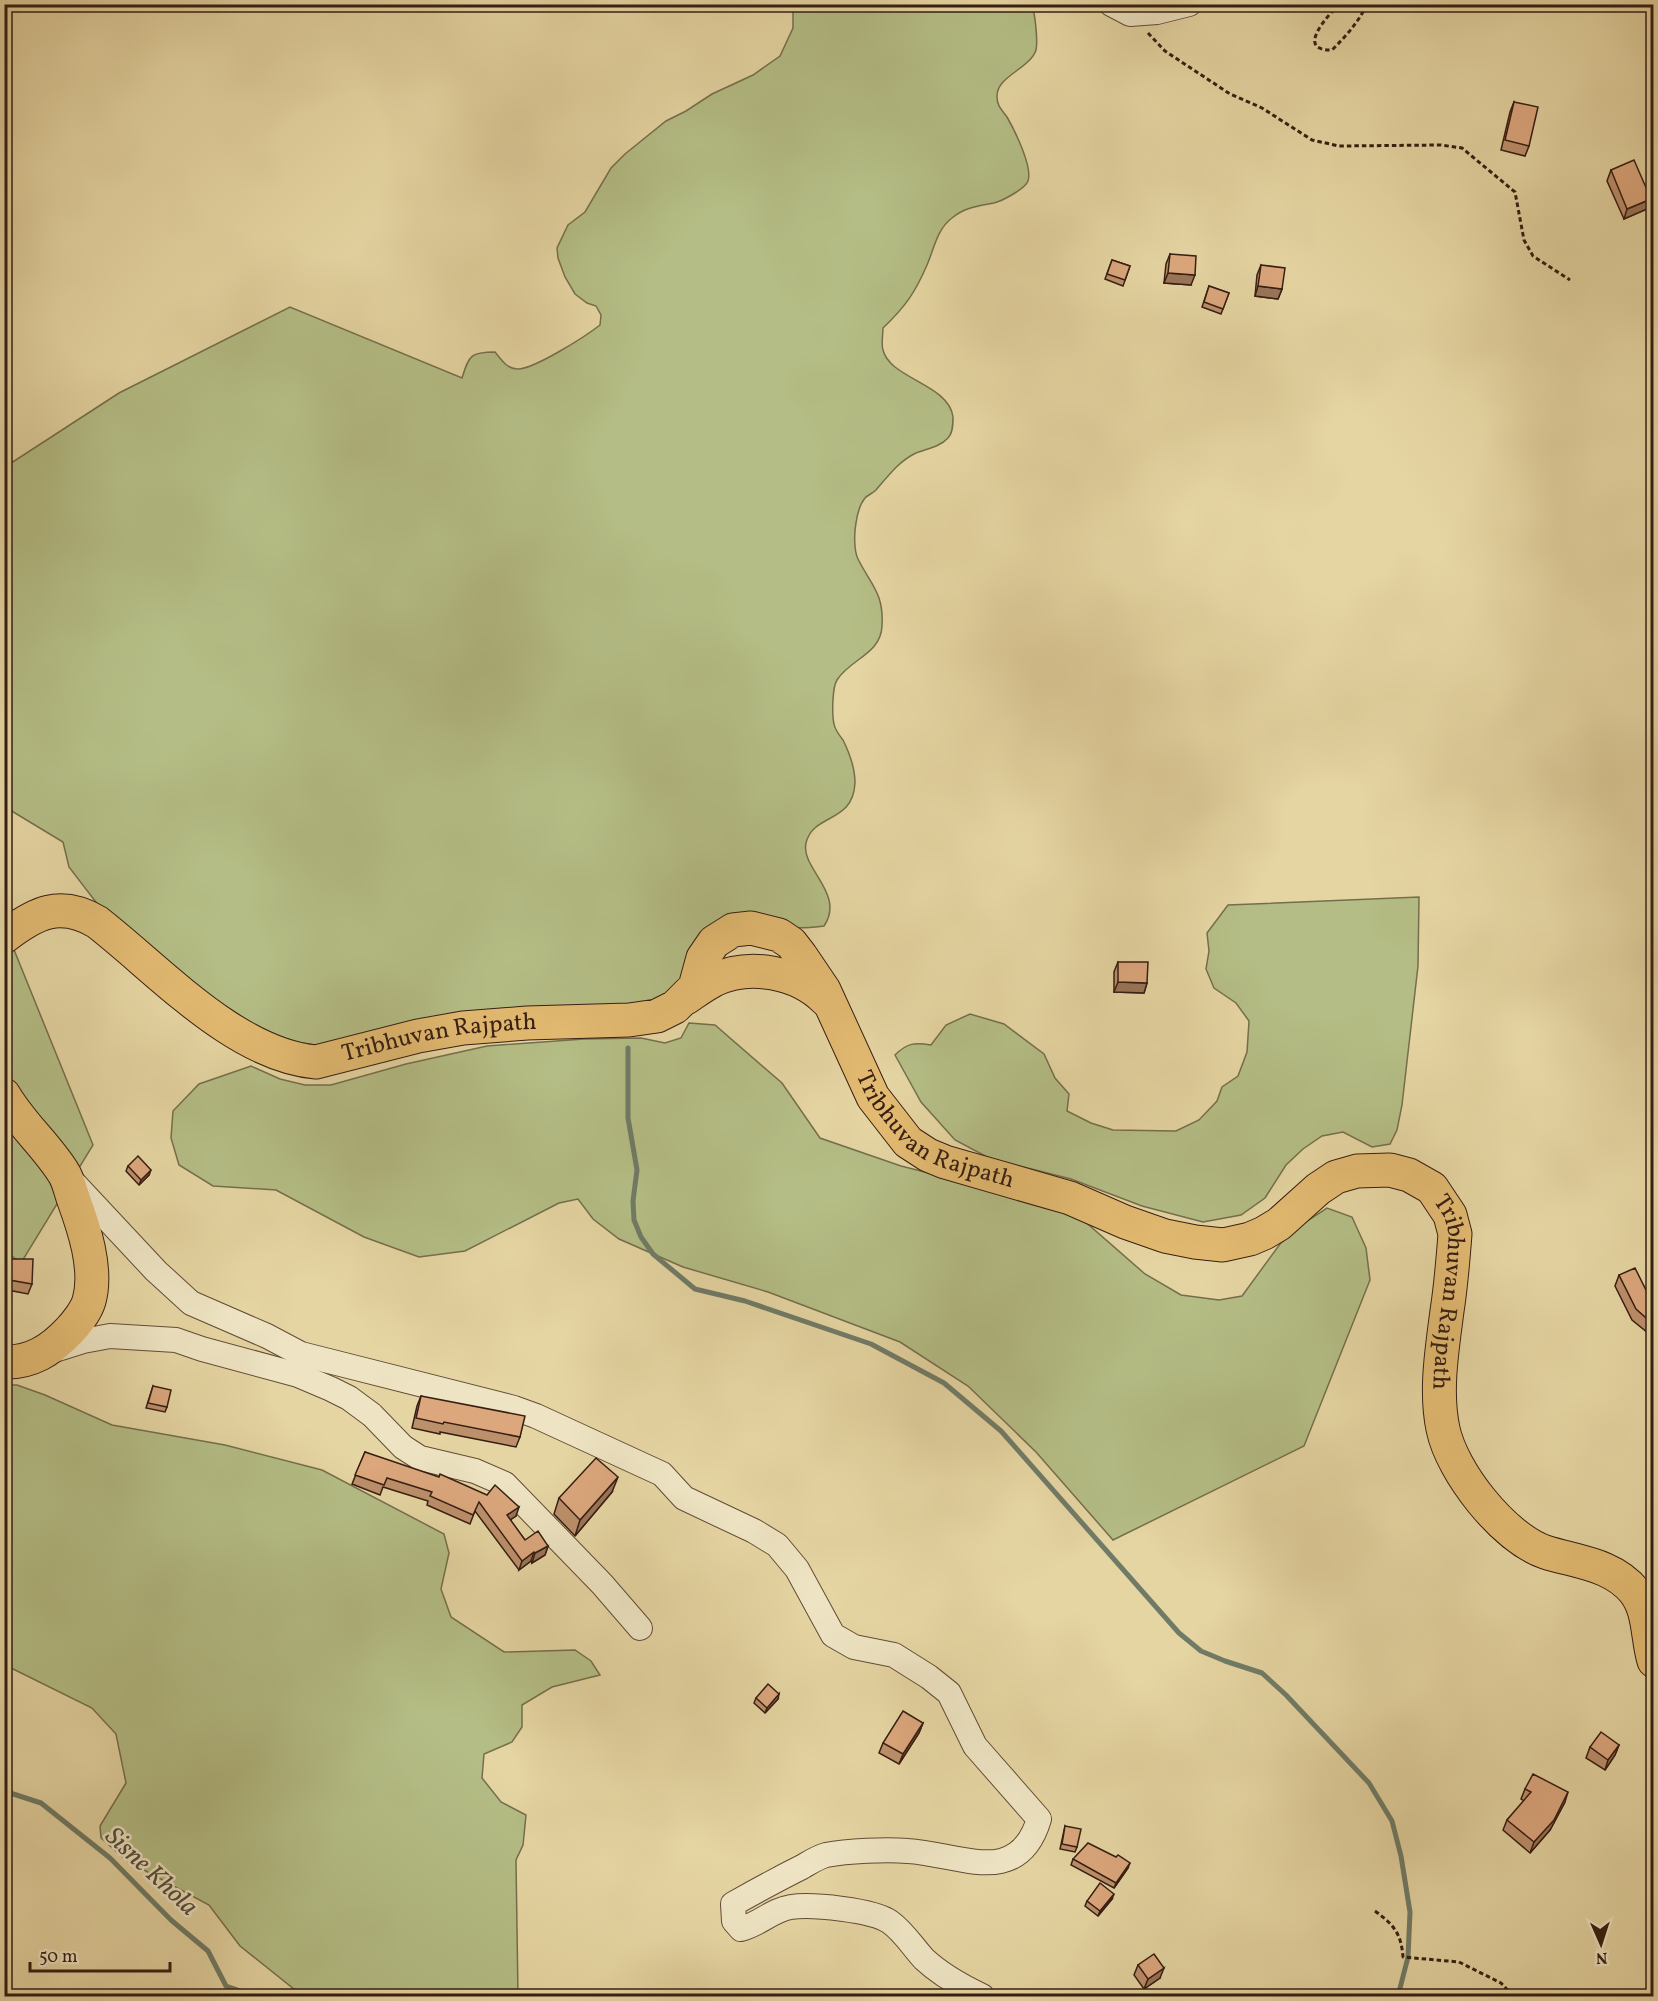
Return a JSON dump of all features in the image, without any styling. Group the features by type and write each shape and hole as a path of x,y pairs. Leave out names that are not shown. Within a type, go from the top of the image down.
{"highway":[{"name":"Tribhuvan Rajpath","path":"4,937 23,923 42,914 60,910 79,913 106,929 230,1029 266,1049 300,1061 315,1062 418,1036 463,1028 527,1023 629,1020 657,1016 675,1007 695,987 703,958 714,942 733,930 751,928 779,935 791,943 815,977 831,1006 873,1097 899,1132 916,1149 945,1162 1070,1198 1125,1222 1165,1236 1223,1245 1251,1239 1279,1224 1327,1182 1336,1177 1357,1171 1379,1169 1418,1178 1432,1188 1450,1215 1455,1234 1440,1392 1443,1430 1451,1453 1464,1476 1492,1512 1517,1538 1543,1551 1605,1569 1630,1586 1645,1611 1653,1661"},
{"path":"686,998 714,980 733,974 761,972 780,974 803,982 816,990 831,1006"},
{"path":"4,1095 13,1111 64,1173 86,1233 91,1277 89,1302 71,1329 38,1356 21,1362 4,1362"}],"street":[{"path":"1121,10 1157,12 1189,4"},
{"path":"64,1173 156,1271 191,1303 267,1336 299,1365 372,1415 402,1448 420,1458 475,1471 505,1484 602,1584 640,1628"},
{"path":"38,1356 83,1341 110,1336 176,1340 202,1349 299,1365 514,1408 574,1432 662,1474 684,1498 754,1531 777,1545 797,1569 833,1635 854,1647 894,1655 949,1693 975,1746 1039,1819 1034,1835 1018,1855 1000,1862 981,1863 909,1851 874,1851 825,1856 733,1904 734,1921 741,1929 753,1926 772,1912 791,1907 821,1906 887,1920 904,1933 924,1959 940,1972 981,1996"}],"path":[{"path":"1339,4 1316,33 1317,47 1323,50 1332,50 1345,37 1358,22 1367,4"},
{"path":"1121,10 1165,51 1230,94 1262,108 1312,140 1339,146 1441,145 1462,148 1515,192 1524,240 1533,256 1570,280"},
{"path":"1375,1911 1390,1923 1401,1940 1403,1957 1459,1962 1502,1983 1513,1996"}],"green space":[{"path":"793,5 1032,5 1037,40 1033,57 1002,83 997,97 1022,148 1028,167 1028,181 1023,188 1007,197 994,203 967,209 947,223 939,233 914,292 883,328 882,348 888,360 896,368 941,397 949,406 953,425 951,434 945,441 910,456 889,474 876,490 865,498 858,514 855,532 856,551 879,597 882,626 880,635 871,650 843,673 834,689 834,724 850,756 855,783 853,796 847,805 816,827 810,833 806,843 809,862 830,903 829,914 824,926 794,928 766,917 687,980 647,1005 320,1046 296,1042 275,1035 241,1018 195,989 105,914 69,867 63,842 5,807 5,467 119,393 290,307 462,378 469,360 476,354 495,352 507,365 517,369 535,364 559,352 600,325 601,315 596,306 587,303 575,294 558,258 557,248 568,225 585,212 611,168 666,121 712,94 753,75 780,56 793,28"},
{"path":"1419,897 1418,966 1402,1105 1397,1130 1390,1144 1372,1147 1343,1132 1322,1136 1286,1165 1265,1198 1241,1215 1203,1222 1142,1206 1071,1179 989,1158 955,1140 921,1102 895,1055 912,1044 931,1045 946,1025 970,1014 1004,1024 1044,1054 1055,1078 1069,1094 1067,1111 1091,1123 1113,1130 1176,1131 1199,1120 1217,1101 1222,1087 1238,1076 1247,1052 1249,1021 1236,1003 1214,988 1206,969 1209,951 1207,933 1228,905"},
{"path":"4,925 93,1145 21,1263 4,1250"},
{"path":"689,1023 715,1025 782,1083 820,1138 901,1166 1044,1202 1082,1219 1145,1274 1181,1295 1219,1300 1242,1296 1280,1244 1307,1221 1327,1208 1352,1217 1366,1248 1370,1280 1304,1446 1113,1540 1036,1452 968,1386 900,1342 768,1292 683,1267 619,1239 593,1219 578,1199 559,1203 465,1251 419,1257 364,1237 276,1190 213,1186 179,1165 171,1138 173,1111 199,1084 251,1066 280,1079 305,1085 331,1085 406,1064 487,1046 584,1039 641,1038 665,1043 681,1038"},
{"path":"4,1385 17,1385 45,1395 112,1425 225,1445 322,1470 444,1534 449,1553 441,1589 451,1617 504,1652 575,1650 591,1661 600,1675 552,1687 522,1705 522,1727 512,1742 484,1754 482,1778 501,1802 526,1815 523,1845 516,1860 518,1996 316,1996 294,1989 240,1946 209,1905 127,1861 101,1838 100,1826 126,1783 116,1734 92,1708 5,1665"}],"building":[{"path":"1514,102 1538,107 1529,146 1505,140"},
{"path":"1634,160 1651,199 1627,209 1611,170"},
{"path":"1170,254 1196,256 1195,275 1168,273"},
{"path":"1112,260 1130,266 1125,280 1107,274"},
{"path":"1261,265 1285,268 1282,289 1258,286"},
{"path":"1209,286 1229,293 1223,309 1204,302"},
{"path":"1118,962 1148,962 1147,983 1118,982"},
{"path":"138,1156 151,1170 141,1180 128,1166"},
{"path":"4,1259 33,1259 32,1284 9,1280 7,1298 4,1297"},
{"path":"1635,1268 1646,1290 1653,1296 1653,1324 1636,1309 1619,1275"},
{"path":"153,1386 171,1390 167,1407 148,1403"},
{"path":"421,1396 525,1416 520,1437 416,1418"},
{"path":"365,1452 439,1477 440,1474 487,1495 495,1485 519,1507 507,1515 525,1540 538,1531 548,1546 522,1561 479,1502 473,1515 430,1496 432,1492 387,1478 384,1485 355,1475"},
{"path":"596,1458 618,1477 580,1520 559,1498"},
{"path":"768,1684 779,1694 767,1708 756,1698"},
{"path":"903,1711 923,1723 903,1754 883,1743"},
{"path":"1601,1732 1619,1745 1608,1760 1590,1747"},
{"path":"1533,1774 1568,1792 1554,1820 1534,1842 1507,1820 1531,1792 1525,1789"},
{"path":"1065,1826 1081,1829 1077,1847 1062,1844"},
{"path":"1088,1843 1116,1857 1118,1855 1130,1863 1116,1883 1073,1859"},
{"path":"1100,1883 1114,1894 1100,1911 1087,1901"},
{"path":"1154,1954 1164,1968 1148,1979 1138,1965"}],"waterway":[{"path":"628,1048 628,1118 637,1170 633,1201 634,1220 641,1237 653,1254 695,1289 745,1301 871,1344 944,1383 1001,1431 1179,1633 1201,1651 1262,1673 1286,1695 1369,1783 1392,1821 1401,1856 1410,1912 1408,1957 1398,1996"},
{"name":"Sisne Khola","path":"4,1791 41,1803 110,1858 171,1920 208,1951 226,1986 255,1996"}]}
